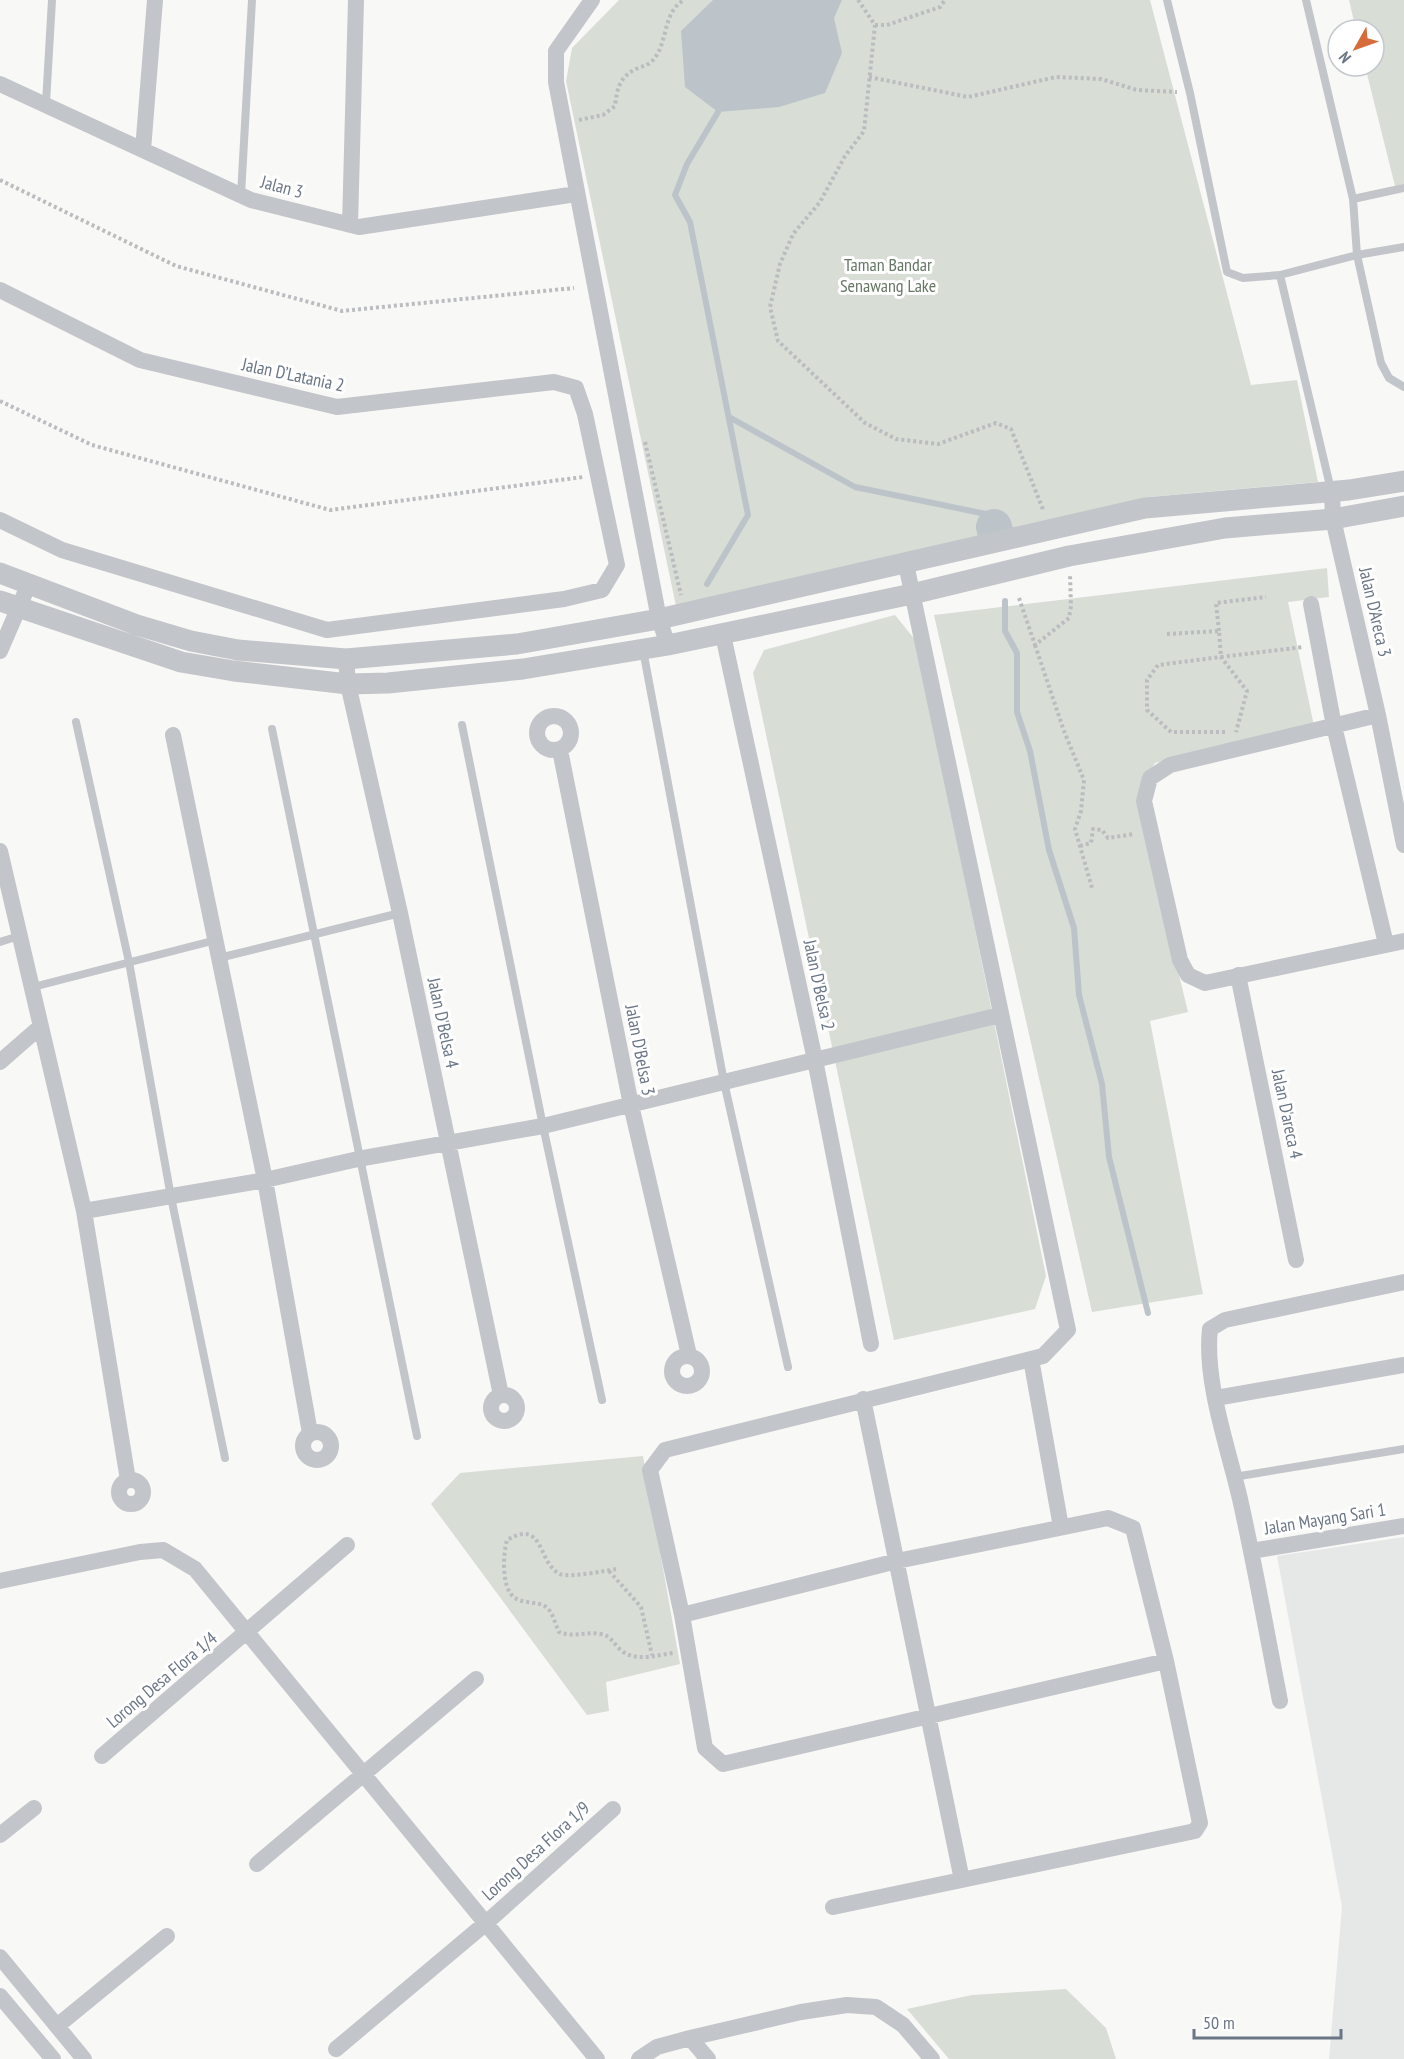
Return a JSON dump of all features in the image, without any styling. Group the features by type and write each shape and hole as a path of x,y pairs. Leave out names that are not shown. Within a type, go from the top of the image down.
{"street":[{"path":"143,150 155,0"},
{"path":"350,225 356,0"},
{"path":"592,0 556,51 556,82 659,619 668,645"},
{"name":"Jalan 3","path":"0,84 46,103 241,195 359,227 576,194"},
{"name":"Jalan D’Latania 2","path":"0,290 140,360 337,407 554,382 576,388 598,475"},
{"path":"0,520 62,550 327,630 564,599 602,590 617,565 598,475"},
{"path":"0,573 28,586 137,626 191,641 238,650 346,659 517,644 659,619 1145,508 1332,492 1404,481"},
{"name":"Jalan D'Areca 3","path":"1332,492 1333,519 1378,716 1404,845"},
{"path":"9,605 182,662 234,671 348,684 388,683 523,669 668,645 912,594 1069,556 1225,528 1333,519 1404,506"},
{"path":"906,564 1068,1330 1043,1356 665,1450 650,1470 682,1615 705,1748 723,1764 1166,1661"},
{"path":"0,651 9,605 28,586"},
{"path":"1311,604 1334,726 1386,944"},
{"name":"Jalan D'Belsa 2","path":"723,635 815,1060 871,1344"},
{"name":"Jalan D'Belsa 4","path":"346,659 348,684 400,913 501,1395"},
{"path":"1378,716 1334,726 1238,740 1170,765 1150,778 1144,801 1180,960 1188,975 1205,983 1404,941"},
{"path":"173,735 265,1180 310,1433"},
{"name":"Jalan D'Belsa 3","path":"560,750 631,1105 689,1355"},
{"path":"0,856 33,987 40,1028 84,1211 128,1480"},
{"name":"Jalan D'areca 4","path":"1238,975 1296,1260"},
{"path":"84,1211 265,1180 358,1159 543,1126 1000,1015"},
{"path":"0,1062 40,1028"},
{"path":"1280,1701 1251,1551 1216,1398 1208,1349 1210,1329 1224,1320 1404,1282"},
{"path":"1031,1359 1061,1527"},
{"path":"1216,1398 1404,1365"},
{"path":"863,1399 962,1880"},
{"path":"682,1615 897,1561 1061,1527 1108,1518 1133,1528 1166,1661 1200,1823 1195,1831 833,1906"},
{"name":"Jalan Mayang Sari 1","path":"1251,1551 1404,1526"},
{"name":"Lorong Desa Flora 1/4","path":"102,1756 347,1545"},
{"path":"0,1581 140,1552 163,1550 195,1569 597,2059"},
{"path":"257,1864 476,1679"},
{"path":"0,1835 34,1808"},
{"name":"Lorong Desa Flora 1/9","path":"336,2049 486,1923 613,1809"},
{"path":"57,2026 167,1936"},
{"path":"0,1957 84,2059"},
{"path":"0,1996 53,2059"},
{"path":"639,2059 657,2047 690,2038 801,2012 847,2005 876,2007 903,2025 932,2059"},
{"path":"690,2038 708,2059"}],"lane":[{"path":"46,103 52,0"},
{"path":"241,195 252,0"},
{"path":"1168,0 1227,272 1251,278 1280,275 1357,255 1404,247"},
{"path":"1306,0 1353,199 1357,255 1381,363 1389,378 1404,387"},
{"path":"1353,199 1404,188"},
{"path":"1280,275 1332,492"},
{"path":"642,648 724,1082 788,1367"},
{"path":"76,722 129,962 171,1197 225,1458"},
{"path":"462,725 543,1126 602,1400"},
{"path":"272,729 358,1159 417,1436"},
{"path":"219,958 400,913"},
{"path":"0,942 19,936"},
{"path":"33,987 216,940"},
{"path":"1234,1477 1404,1449"}],"path":[{"path":"563,123 603,116 615,106 618,84 631,71 651,62 659,49 665,26 679,3 684,0"},
{"path":"858,0 875,25 864,131 845,156 820,202 793,234 780,264 770,307 778,341 865,423 896,439 938,444 996,423 1011,429 1050,530"},
{"path":"875,25 887,25 940,7 945,0"},
{"path":"869,77 968,97 1056,77 1101,79 1137,90 1190,93"},
{"path":"0,180 176,266 342,312 574,288"},
{"path":"0,400 92,445 330,510 598,475"},
{"path":"1035,645 1069,618 1071,606 1069,556"},
{"path":"1266,597 1216,603 1221,657 1247,691 1238,740 1171,732 1147,710 1147,680 1158,665 1221,657 1319,645"},
{"path":"1019,598 1064,731 1084,780 1081,811 1075,829 1092,888"},
{"path":"1167,634 1219,631"},
{"path":"1080,846 1091,843 1093,829 1102,830 1108,838 1151,832"},
{"path":"616,1569 562,1576 550,1568 541,1545 530,1535 519,1533 507,1540 503,1553 508,1592 516,1599 545,1606 552,1613 559,1632 569,1636 600,1633 610,1637 621,1651 634,1657 688,1652"},
{"path":"609,1570 641,1607 652,1656"}],"shaded area":[{"path":"713,0 842,0 834,18 842,53 825,93 779,107 718,112 685,87 681,31"},
{"path":"1404,1537 1404,2059 1329,2059 1342,1907 1277,1556"}],"green space":[{"name":"Taman Bandar Senawang Lake","path":"619,0 1150,0 1251,385 1297,380 1318,482 1149,497 676,606 566,81 572,48"},
{"path":"1349,0 1404,0 1404,184 1395,186 1368,78 1386,78 1386,18 1353,18"},
{"path":"1327,568 1329,597 1288,602 1314,726 1155,763 1140,788 1141,817 1188,1012 1150,1021 1203,1294 1092,1312 934,615"},
{"path":"895,615 916,641 1046,1276 1035,1309 894,1340 753,673 764,650"},
{"path":"643,1456 680,1664 606,1682 609,1711 587,1715 431,1504 460,1473"},
{"path":"1066,1989 1106,2028 1116,2059 949,2059 907,2009 972,1995"}],"waterway":[{"path":"707,584 748,515 690,222 675,195 687,164 718,112"},
{"path":"729,417 855,487 991,515 994,527"},
{"path":"994,527 995,531"},
{"path":"1005,601 1005,631 1017,653 1017,712 1030,751 1049,850 1074,928 1079,995 1102,1084 1109,1157 1148,1313"}]}
